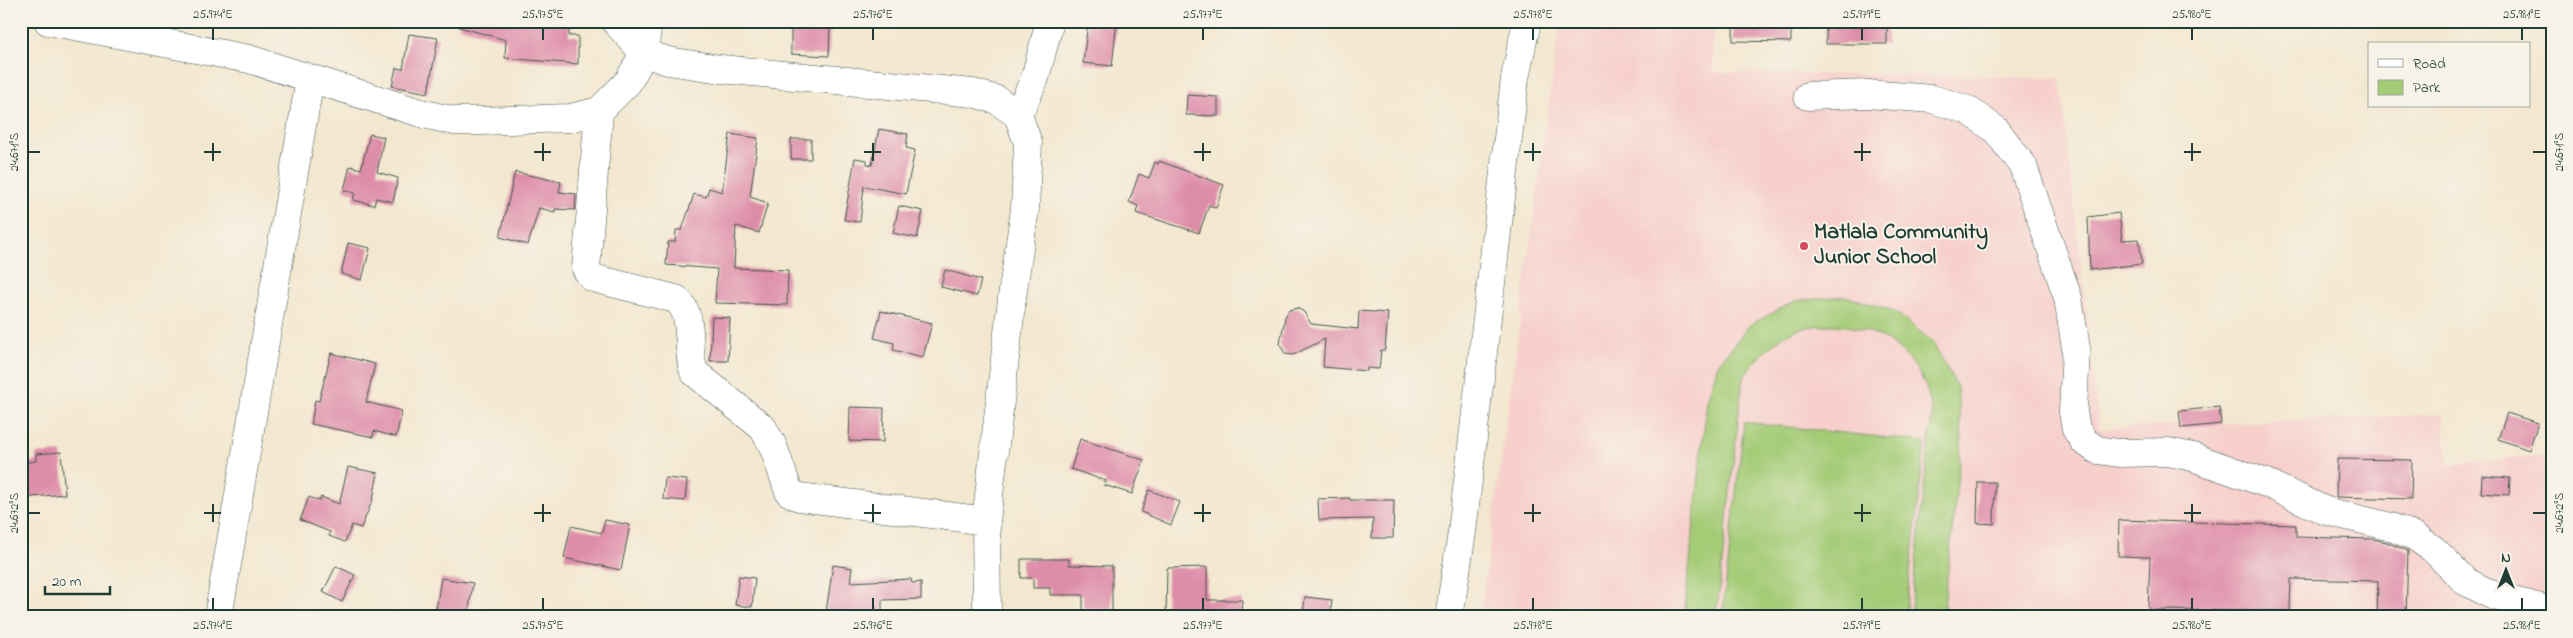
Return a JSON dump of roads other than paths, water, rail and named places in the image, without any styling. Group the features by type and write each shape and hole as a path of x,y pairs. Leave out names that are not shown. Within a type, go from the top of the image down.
{"street":[{"path":"48,21 239,57 424,114 455,121 570,118 599,111 628,82 644,53 648,21"},
{"path":"615,21 644,53 668,61 721,69 973,93 997,100 1018,115 1028,143 1025,210 1013,290 986,521 987,617"},
{"path":"1018,115 1035,78 1050,21"},
{"path":"1449,617 1464,514 1515,78 1526,21"},
{"path":"218,617 310,79"},
{"path":"1808,96 1868,94 1932,99 1968,110 1996,130 2022,166 2068,298 2076,348 2073,412 2076,429 2084,440 2097,450 2119,453 2168,452 2194,457 2266,483 2326,511 2391,527 2414,536 2433,548 2465,581 2494,596 2552,611"},
{"path":"599,111 586,269 588,274 594,278 676,299 684,306 687,314 689,360 694,372 763,428 773,446 789,492 799,497 986,521"}],"place":[{"name":"Matlala Community Junior School","path":"1804,246"}]}
